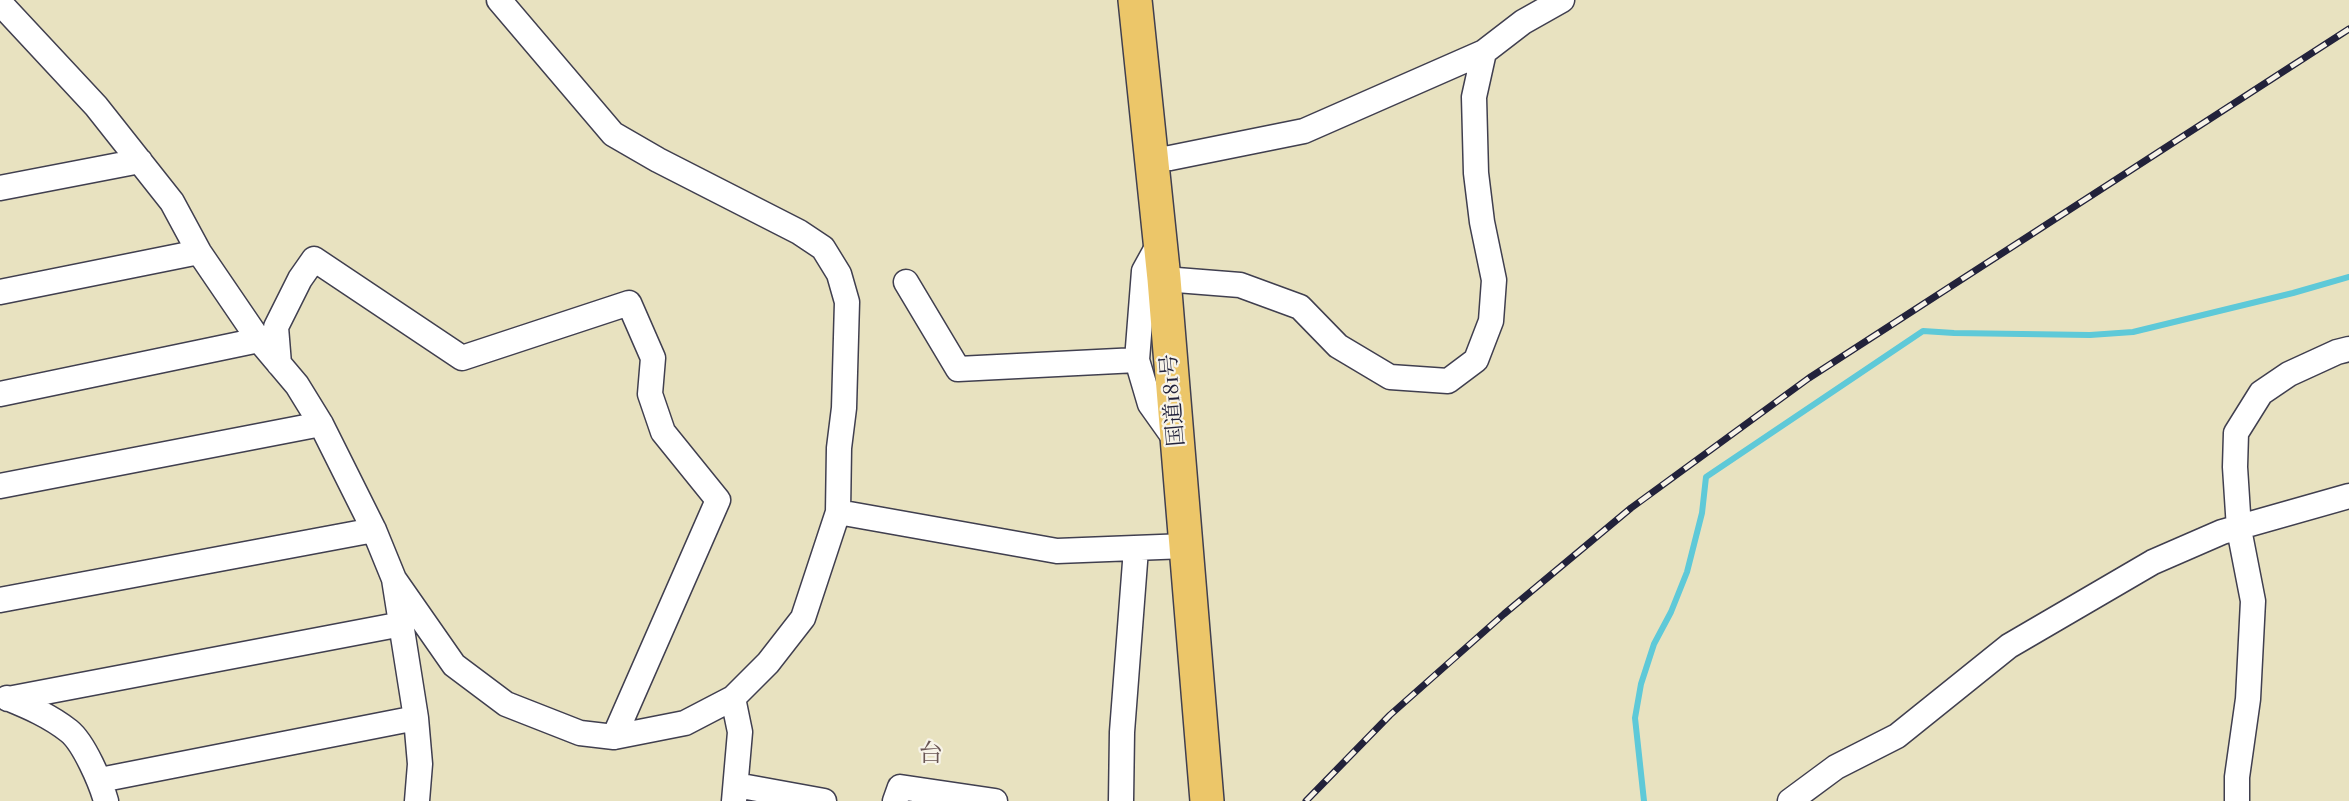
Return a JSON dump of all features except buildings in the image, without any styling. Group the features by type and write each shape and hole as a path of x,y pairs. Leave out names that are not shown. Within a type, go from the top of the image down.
{"highway":[{"name":"国道181号","path":"1135,0 1164,279 1207,801"}],"street":[{"path":"394,579 454,665 506,704 580,733 614,737 685,723 733,698 768,663 803,618 838,512 847,302 839,274 823,248 799,232 658,160 613,134 499,0"},
{"path":"1152,159 1170,158 1304,131 1484,52 1523,22 1562,0"},
{"path":"0,3 96,106 172,202 199,252 260,340 297,385 321,424 374,530 394,579 416,718 420,764 417,801"},
{"path":"1164,279 1240,285 1300,307 1338,346 1390,377 1448,381 1476,360 1491,321 1494,280 1482,222 1476,173 1474,97 1484,52"},
{"path":"0,188 140,161"},
{"path":"1160,242 1144,271 1137,360 1150,404 1177,442"},
{"path":"0,292 199,252"},
{"path":"279,364 276,327 300,279 314,259 462,358 629,303 653,358 650,394 663,432 718,500 614,737"},
{"path":"906,282 958,369 1137,360"},
{"path":"0,394 260,340"},
{"path":"2237,801 2237,777 2248,699 2253,601 2240,529 2235,467 2236,433 2261,393 2289,374 2337,352 2349,350"},
{"path":"0,486 321,424"},
{"path":"1790,801 1836,767 1897,736 2009,646 2153,562 2222,532 2240,529 2349,496"},
{"path":"838,512 1057,551 1186,546"},
{"path":"0,600 374,530"},
{"path":"1121,801 1122,732 1136,549"},
{"path":"4,696 402,624"},
{"path":"4,696 36,709 71,733 103,790 416,718"},
{"path":"733,698 740,732 735,793 824,801"},
{"path":"895,801 900,787 995,801"}],"waterway":[{"path":"1644,801 1635,718 1641,684 1654,644 1671,612 1687,572 1702,513 1706,477 1923,331 2090,335 2133,332 2349,277"}],"railway":[{"path":"1306,801 1390,715 1504,614 1631,508 1809,378 2349,29"}],"district":[{"name":"台","path":"931,755"}]}
